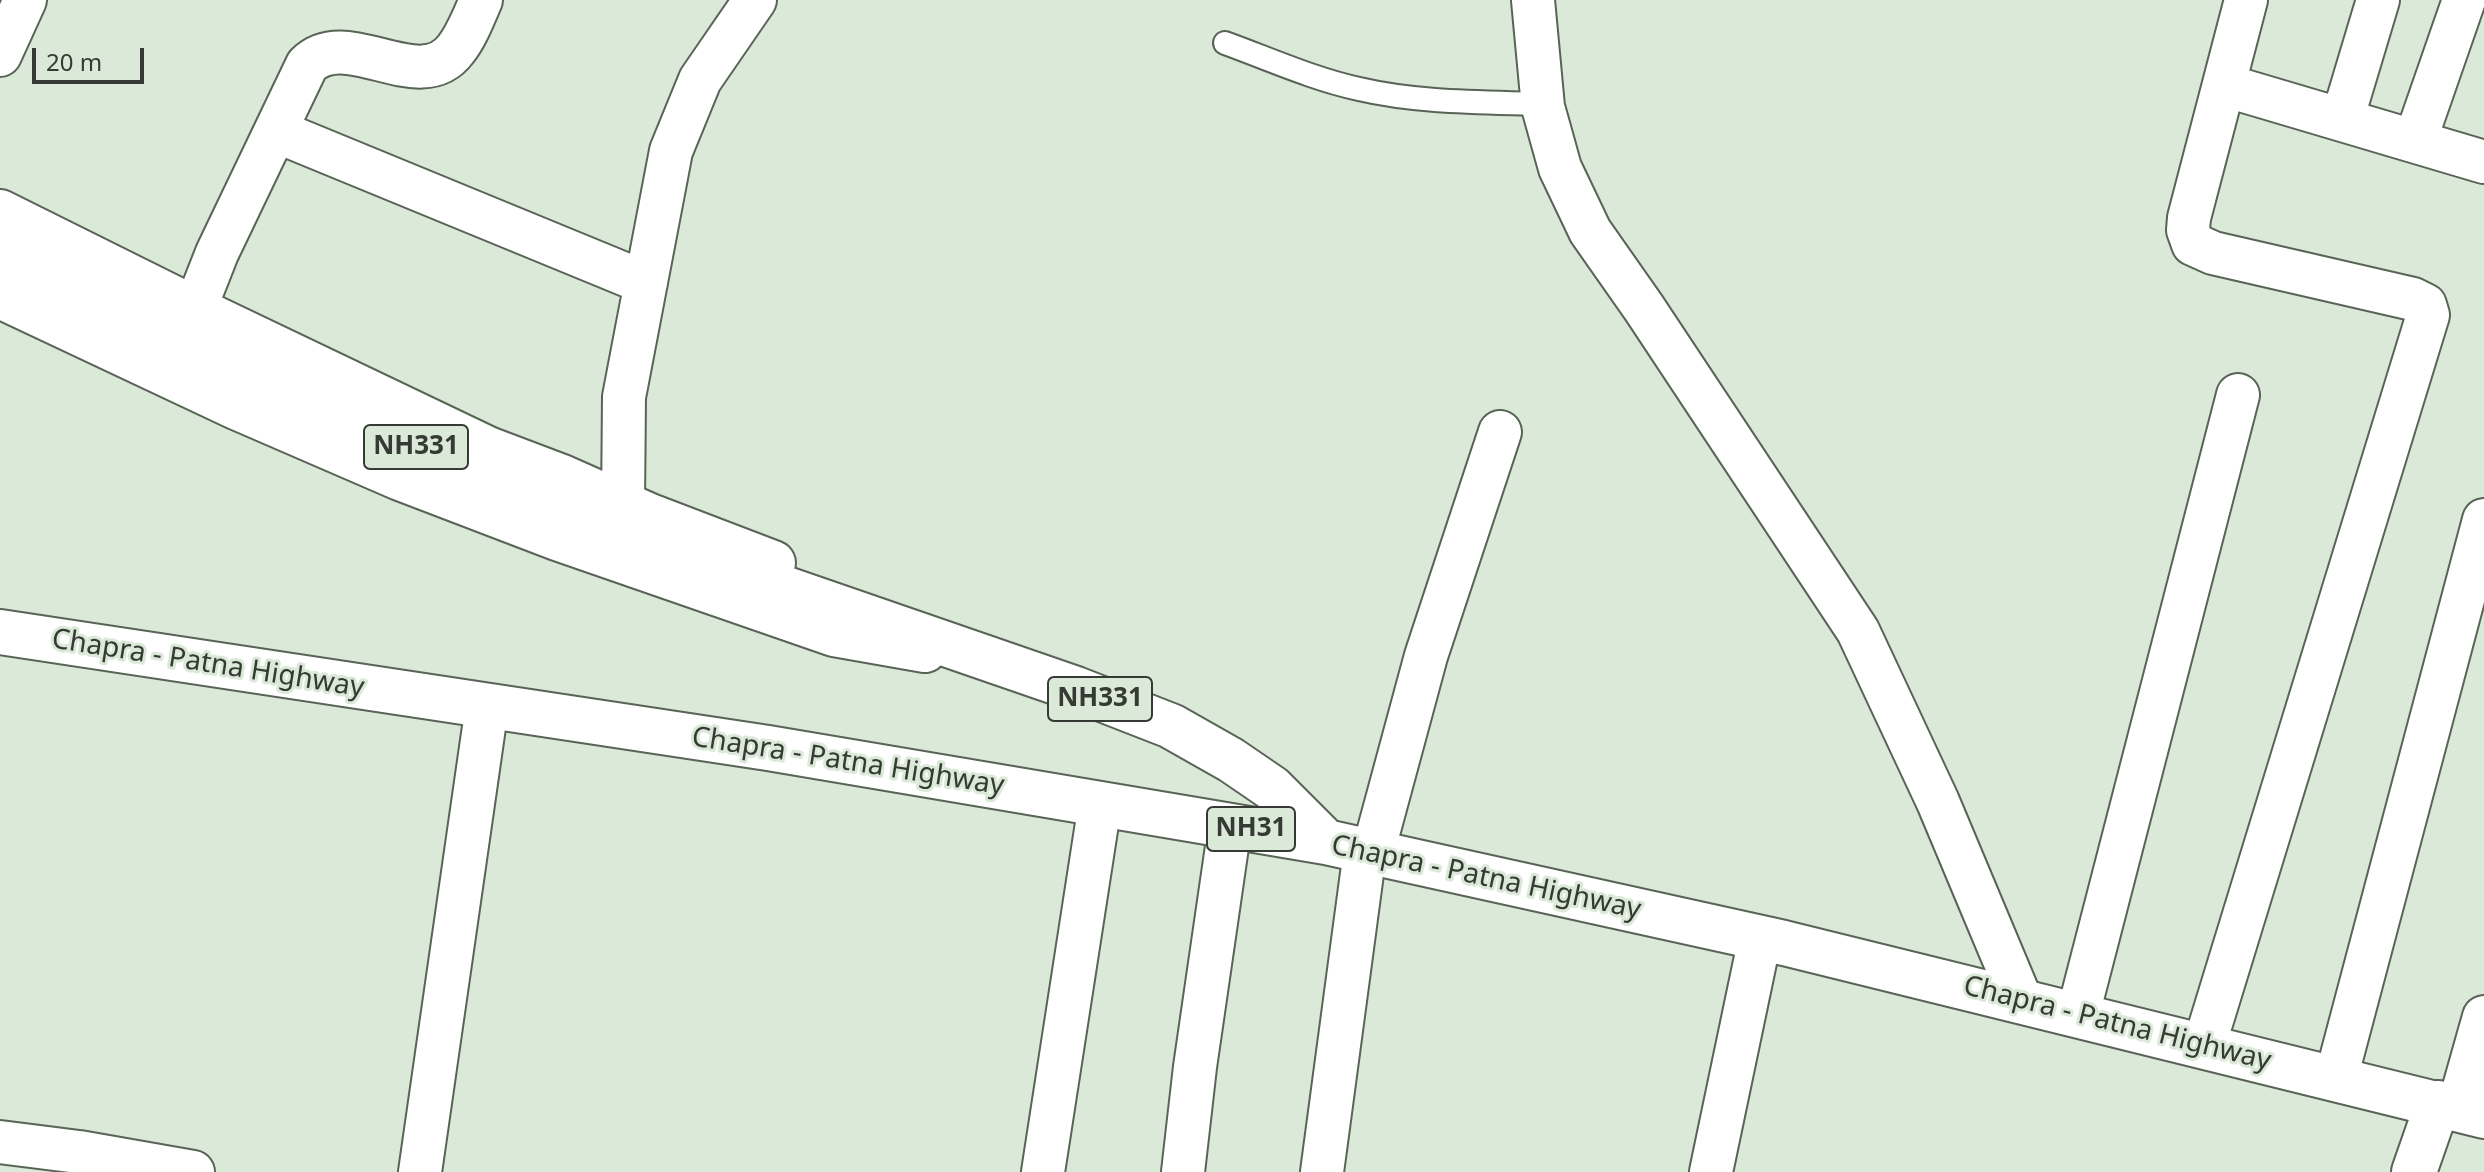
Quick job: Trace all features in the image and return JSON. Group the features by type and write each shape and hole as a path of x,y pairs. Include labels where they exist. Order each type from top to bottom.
{"main road":[{"path":"0,212 488,449 562,477 623,505 846,590 999,662"},
{"name":"NH331","path":"0,254 202,355 627,534 1076,689 1171,726 1231,760 1355,848"},
{"path":"0,296 359,460 557,538 834,634 999,662"},
{"name":"Chapra - Patna Highway","path":"0,632 783,751 1355,848 1760,938 2460,1110"},
{"path":"2414,1172 2460,1110"}],"street":[{"path":"0,55 25,0"},
{"path":"195,309 217,253 307,65 318,54 344,51 406,67 442,62 455,51 481,0"},
{"path":"623,505 624,397 671,151 700,80 755,0"},
{"path":"1533,0 1543,104 1560,168 1590,231 1858,631 1938,802 2021,1000"},
{"path":"2204,1046 2428,315 2425,305 2413,299 2213,253 2193,244 2188,230 2189,218 2246,0"},
{"path":"2342,120 2378,0"},
{"path":"2415,141 2464,0"},
{"path":"2224,85 2484,162"},
{"path":"276,131 646,283"},
{"path":"2078,1014 2238,395"},
{"path":"1322,1172 1355,848 1426,656 1500,432"},
{"path":"2336,1078 2484,520"},
{"path":"420,1172 487,706"},
{"path":"1043,1172 1100,804"},
{"path":"1183,1172 1230,826"},
{"path":"1711,1172 1760,938"},
{"path":"2460,1110 2484,1017"},
{"path":"0,1142 193,1172"}],"lane":[{"path":"1225,43 1315,77 1358,89 1401,97 1543,104"}]}
